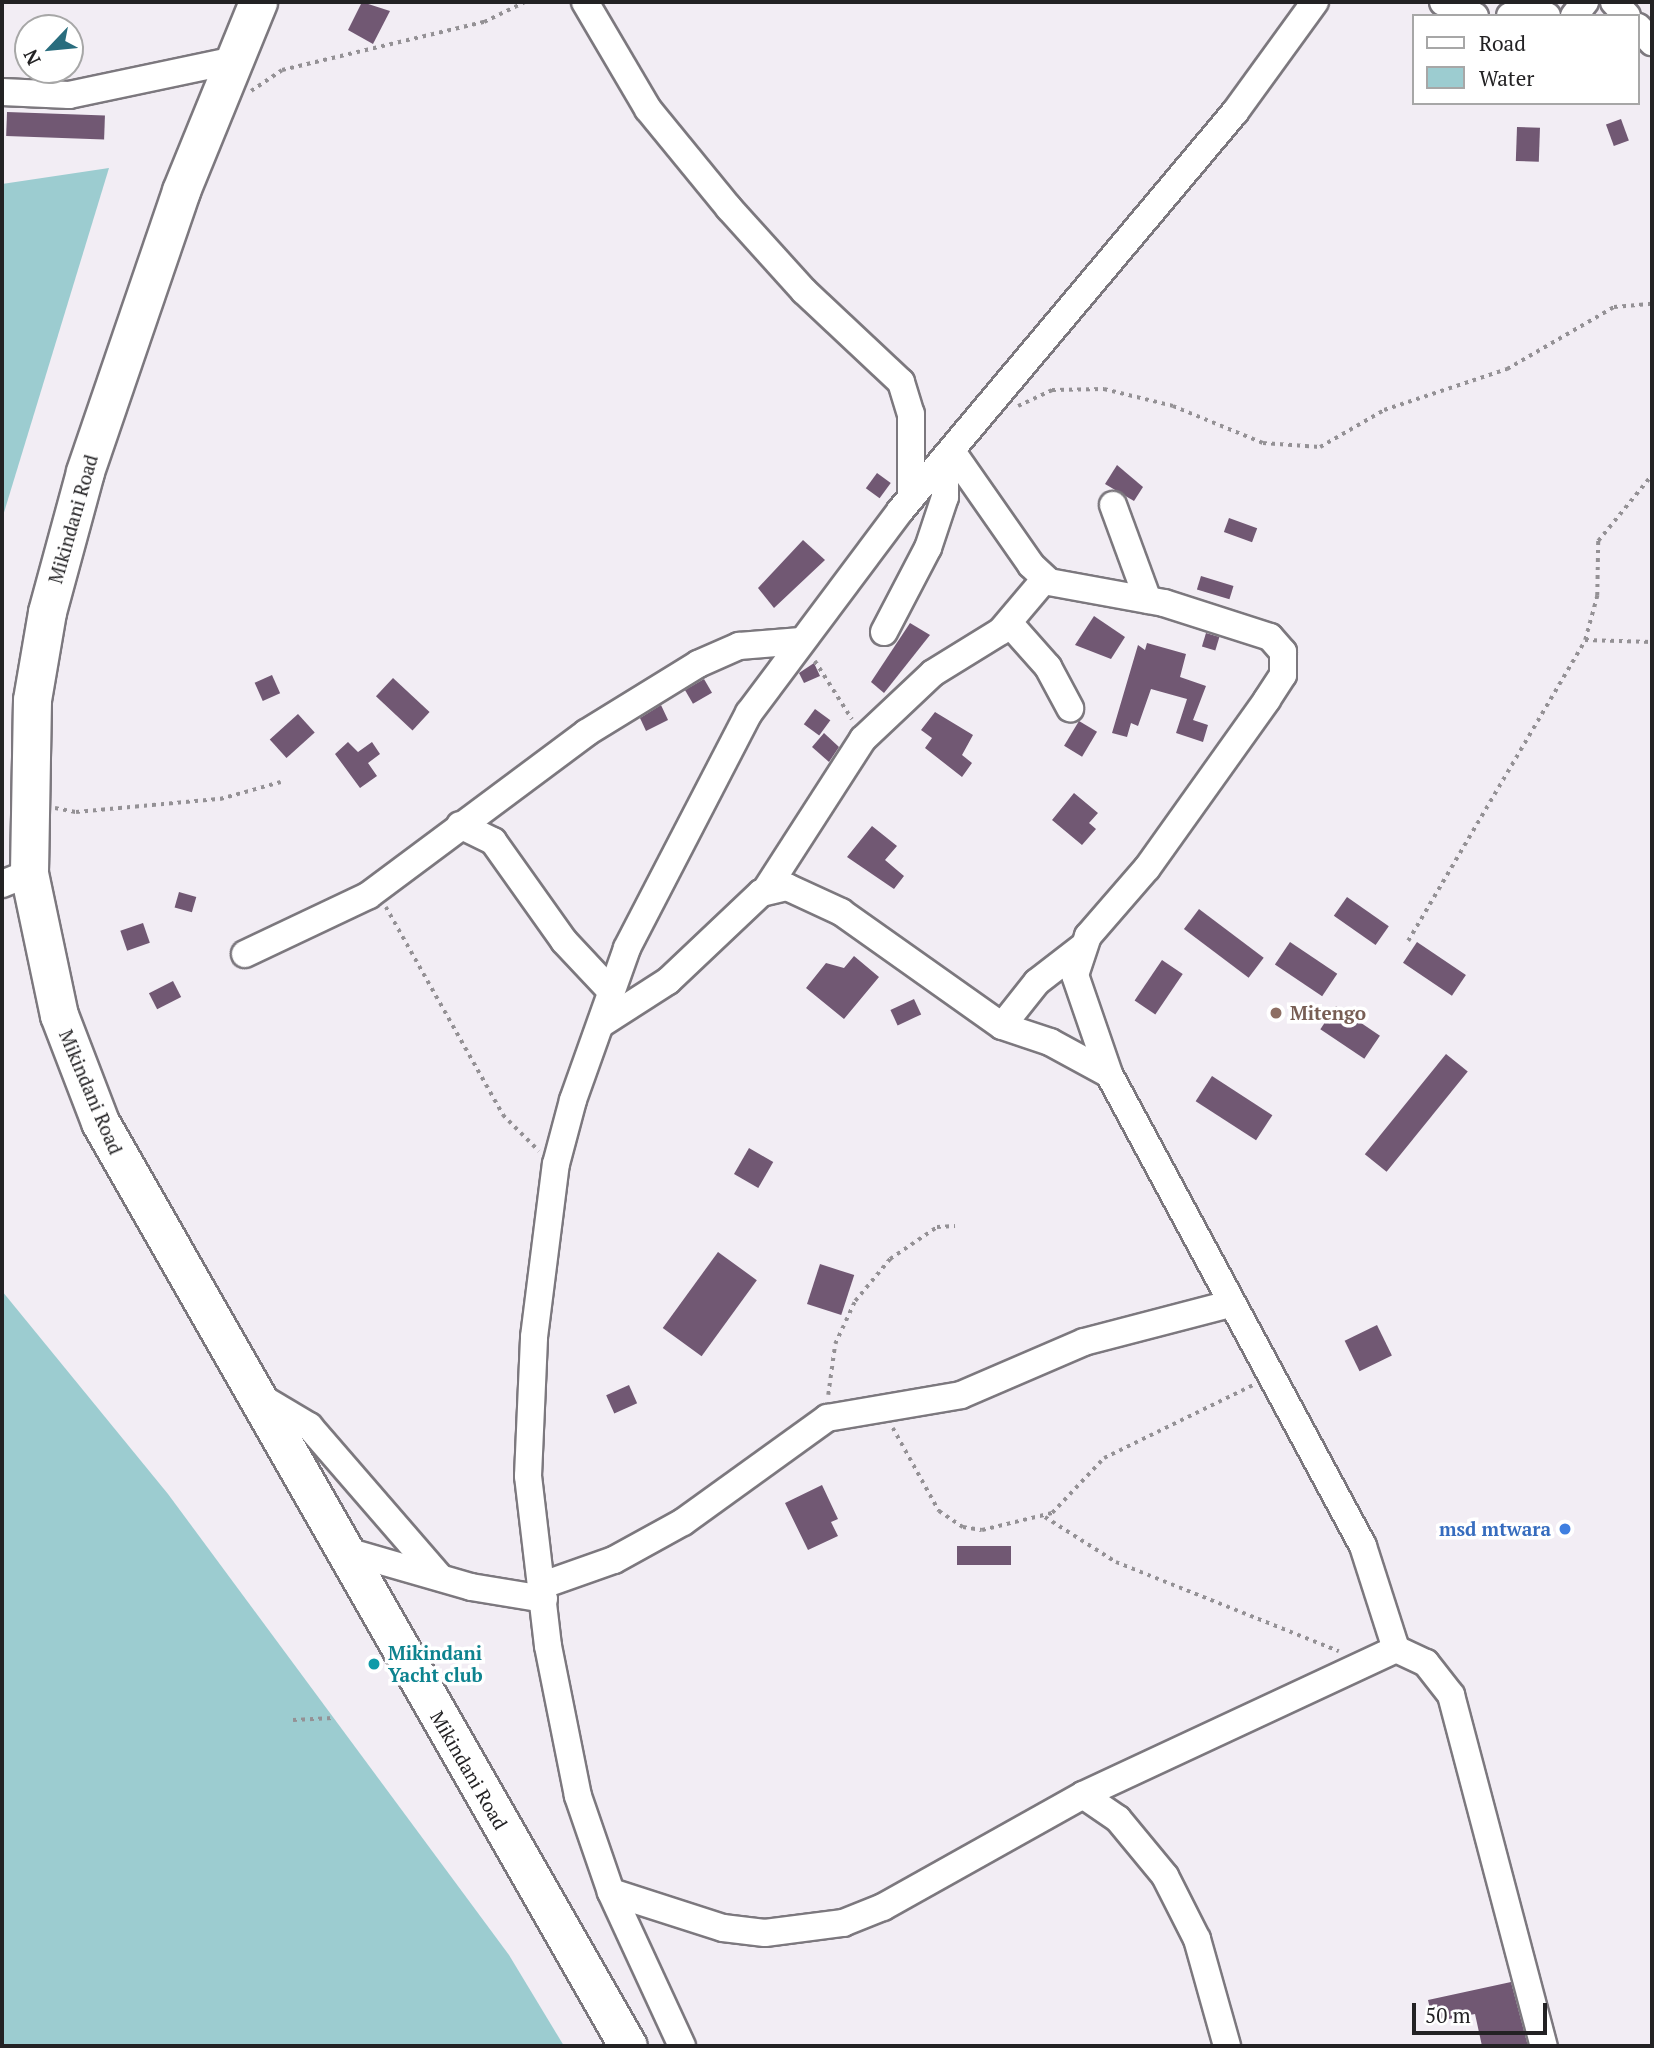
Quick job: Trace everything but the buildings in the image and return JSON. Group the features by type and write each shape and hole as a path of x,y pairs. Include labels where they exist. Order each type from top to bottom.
{"highway":[{"name":"Mikindani Road","path":"258,2 231,61 85,472 47,612 15,878 58,1015 84,1084 251,1392 628,2046"}],"street":[{"path":"585,2 648,108 729,208 804,291 901,382 911,414 911,498"},
{"path":"682,2046 611,1892 572,1772 544,1592 527,1446 556,1164 610,990 701,815 720,762 801,641 911,498 949,457 1235,112 1315,2"},
{"path":"1443,2 1470,14"},
{"path":"1640,29 1652,43"},
{"path":"2,92 69,95 231,61"},
{"path":"949,457 1045,579 1148,600 1270,637 1285,666 1147,869 1081,948 1037,982 1002,1026"},
{"path":"884,632 928,548 945,497 949,457"},
{"path":"1112,505 1148,600"},
{"path":"601,1024 668,981 765,891 863,739 933,673 1009,623 1045,579"},
{"path":"1009,623 1048,667 1070,708"},
{"path":"246,954 376,890 586,733 698,664 739,646 801,641"},
{"path":"460,825 493,841 564,940 610,990"},
{"path":"765,891 787,887 812,895 1002,1026 1050,1042 1109,1073"},
{"path":"1081,948 1079,998 1109,1073 1230,1304 1363,1546 1396,1649"},
{"path":"343,1549 438,1575 471,1587 544,1592 614,1560 683,1522 827,1418 961,1395 1084,1342 1230,1304"},
{"path":"251,1392 317,1434 438,1575"},
{"path":"611,1892 691,1923 765,1933 805,1931 883,1907 1083,1795 1358,1664 1396,1649 1426,1663 1451,1695 1544,2046"},
{"path":"1083,1795 1118,1819 1165,1876 1197,1939 1227,2046"}],"path":[{"path":"243,97 282,70 484,22 525,2"},
{"path":"1007,412 1044,392 1104,389 1173,406 1263,443 1321,447 1384,410 1507,369 1614,307 1652,304"},
{"path":"1408,941 1586,640 1597,596 1598,541 1652,475"},
{"path":"1586,640 1652,642"},
{"path":"801,641 837,689 863,739"},
{"path":"25,793 75,812 220,799 281,782"},
{"path":"376,890 503,1115 556,1164"},
{"path":"827,1418 835,1344 855,1301 890,1259 937,1227 955,1226"},
{"path":"864,1410 898,1434 922,1487 950,1520 982,1530 1044,1517 1104,1458 1271,1377"},
{"path":"1044,1517 1116,1562 1328,1644 1358,1664"},
{"path":"293,1720 334,1718"}],"water":[{"path":"109,168 2,519 2,184"},
{"path":"2,1291 168,1494 509,1955 564,2046 2,2046"}],"place":[{"name":"Mitengo","path":"1276,1013"},
{"name":"msd mtwara","path":"1565,1529"},
{"name":"Mikindani Yacht club","path":"374,1664"}]}
